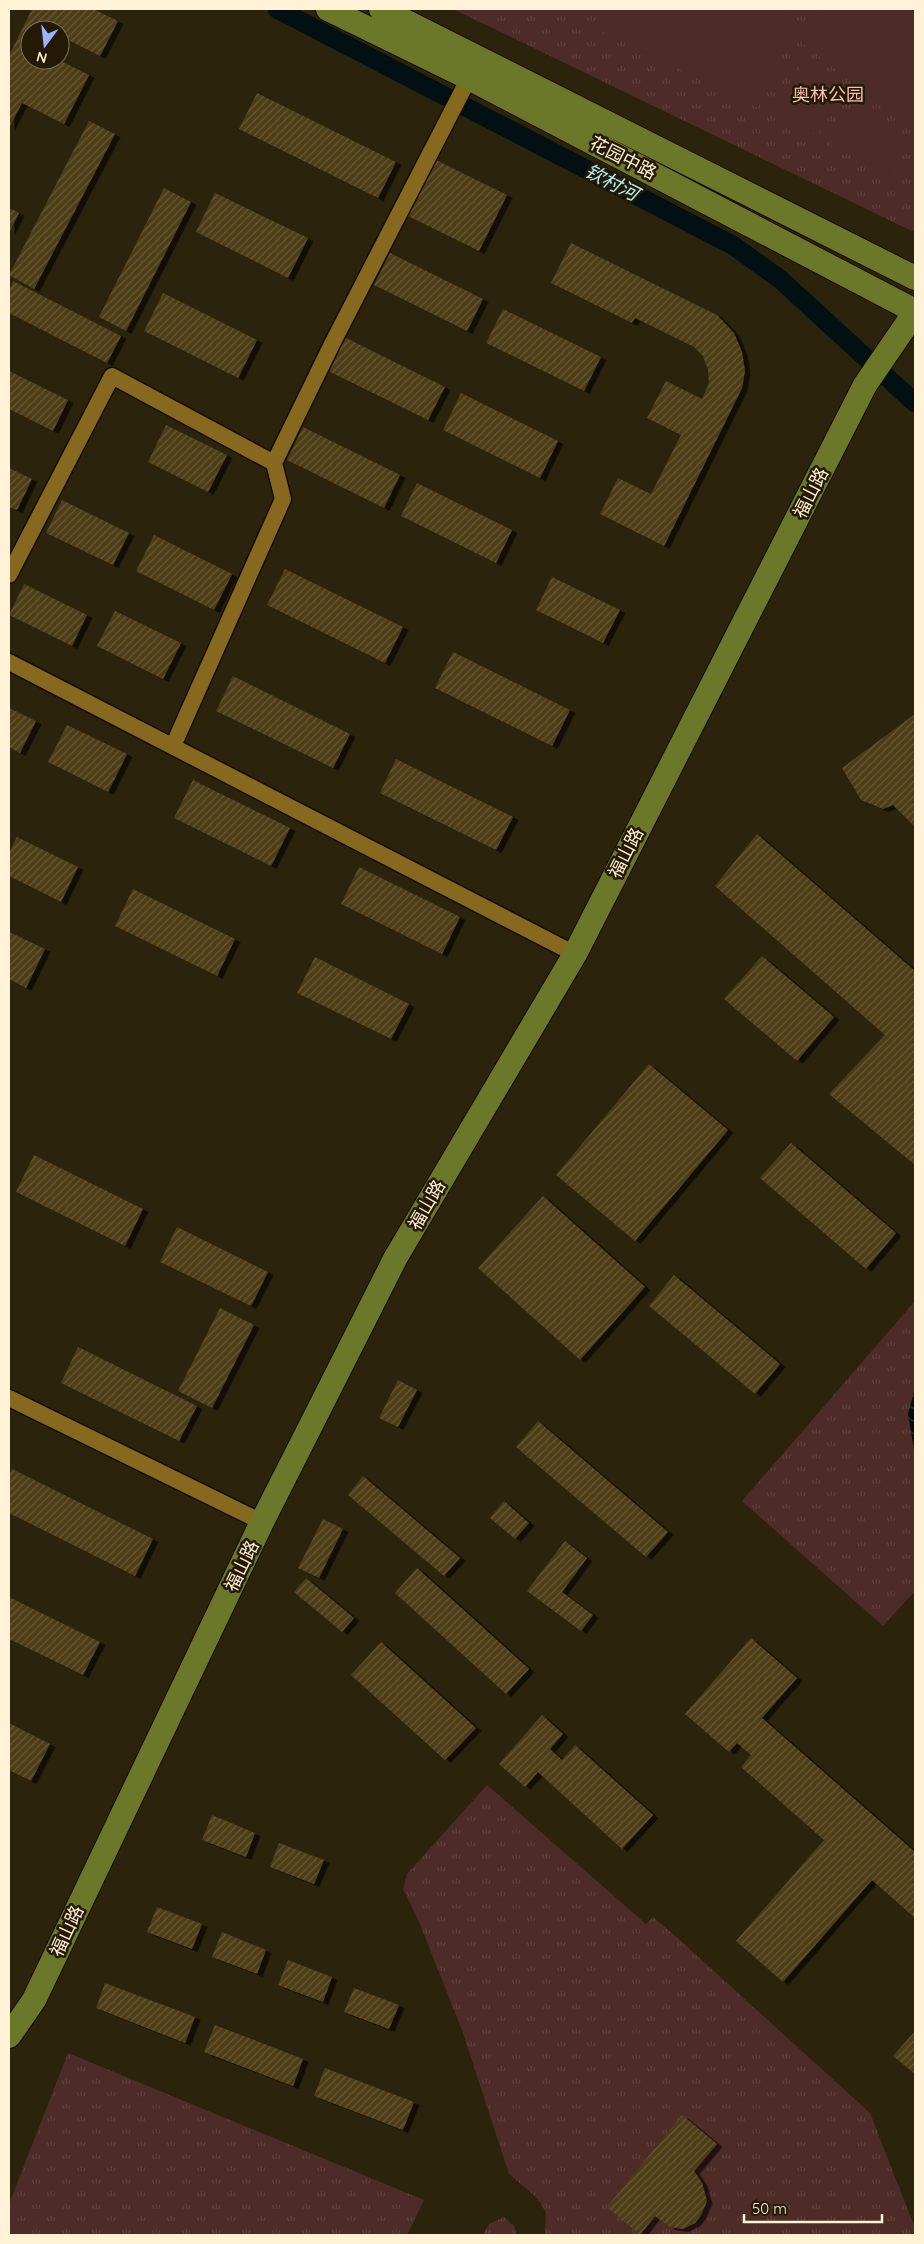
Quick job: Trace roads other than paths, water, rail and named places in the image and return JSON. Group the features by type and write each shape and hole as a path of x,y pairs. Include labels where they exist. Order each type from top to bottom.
{"main road":[{"name":"花园中路","path":"328,9 466,85 915,312"},
{"path":"381,9 915,278"},
{"name":"福山路","path":"9,2036 34,2000 262,1522 396,1258 575,954 865,385 915,312"}],"street":[{"path":"173,746 283,498 274,463 336,335 447,118 466,85"},
{"path":"9,575 112,376 274,463"},
{"path":"9,662 575,954"},
{"path":"9,1398 262,1522"}],"water":[{"path":"915,1388 915,1456 908,1414"}],"waterway":[{"name":"钦村河","path":"277,9 734,246 781,280 915,403"}],"park label":[{"name":"奥林公园","path":"828,95"}]}
